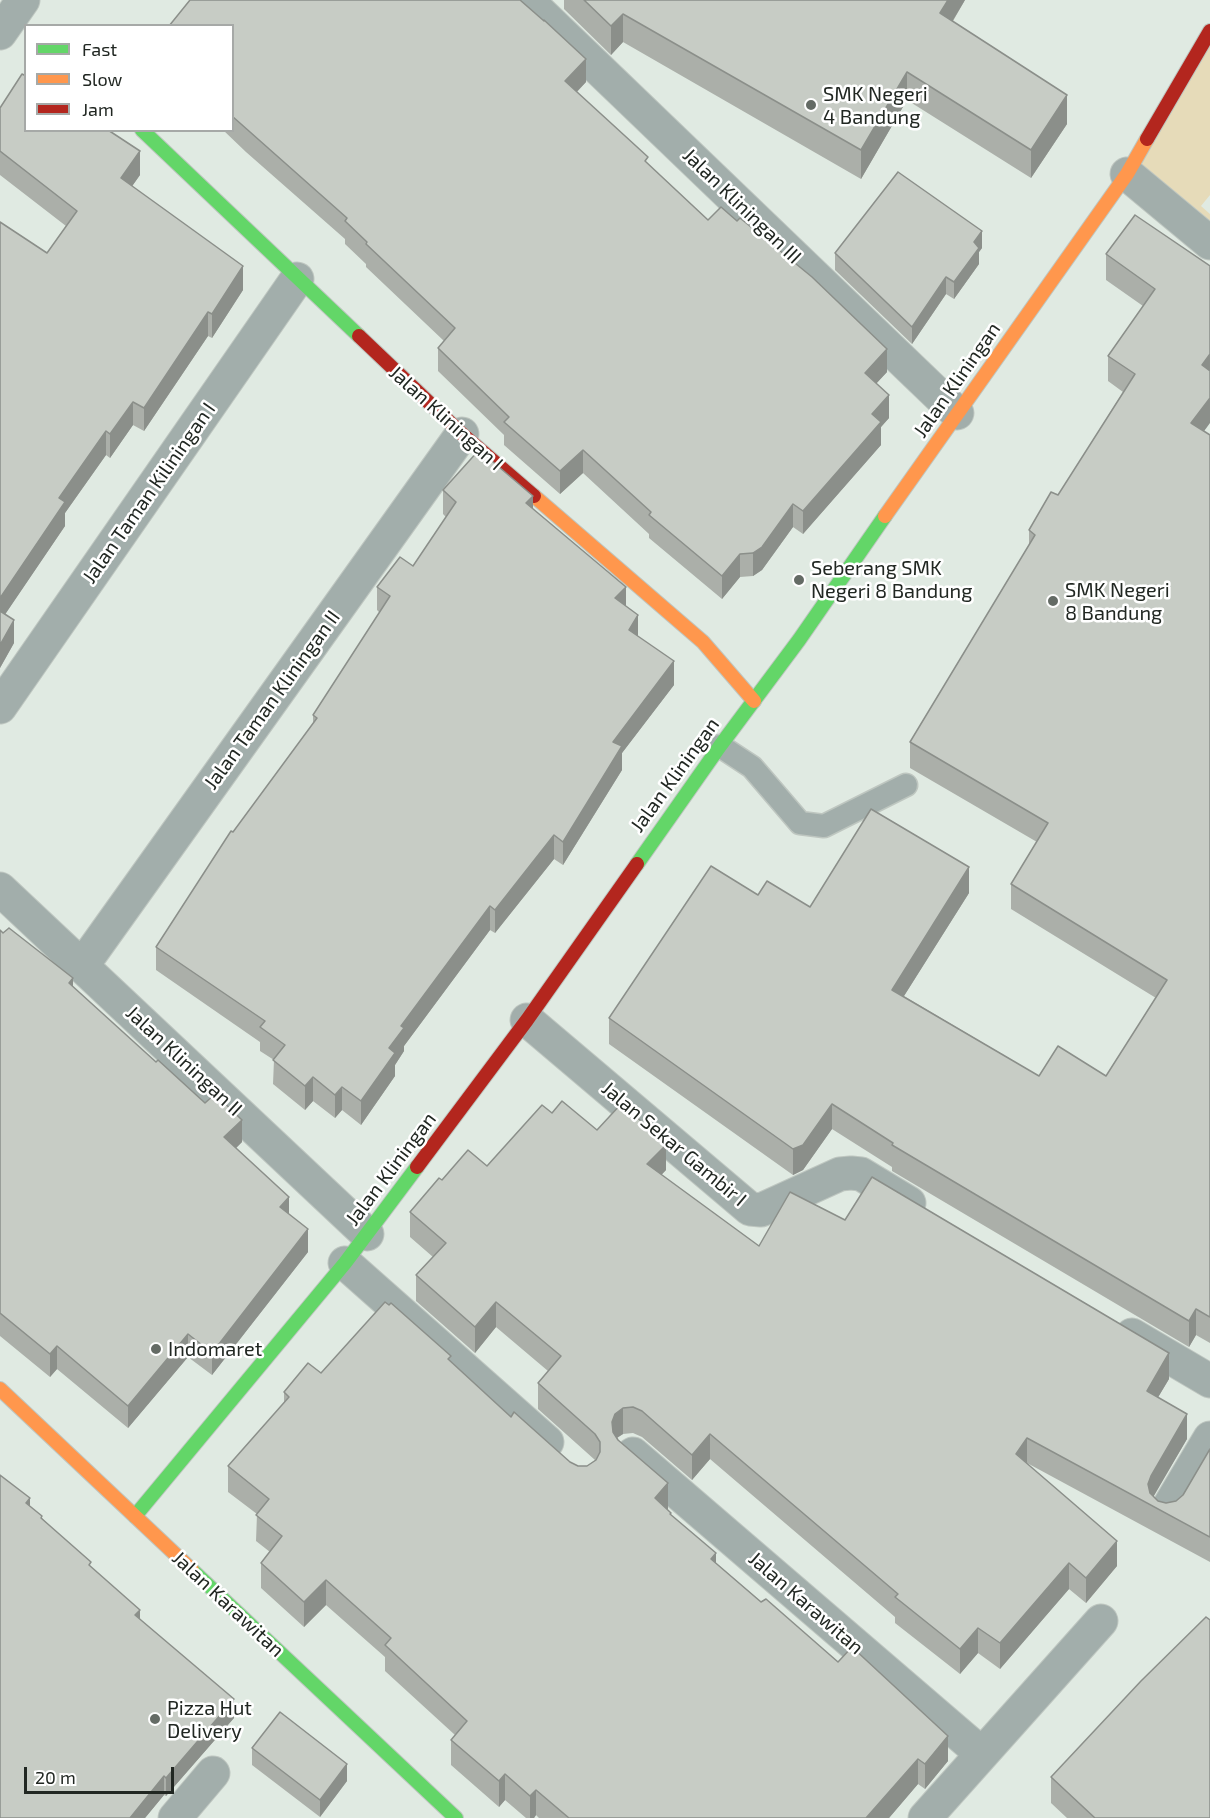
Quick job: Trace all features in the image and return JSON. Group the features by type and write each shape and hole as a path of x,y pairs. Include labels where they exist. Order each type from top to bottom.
{"street":[{"name":"Jalan Kliningan III","path":"527,0 957,413"},
{"name":"Jalan Kliningan","path":"135,1516 368,1234 527,1020 720,746 799,640 1127,174 1210,31"},
{"name":"Jalan Kliningan I","path":"144,132 462,434 703,642 754,701"},
{"path":"1127,174 1210,243"},
{"name":"Jalan Taman Kiliningan I","path":"0,707 297,279"},
{"name":"Jalan Taman Kliningan II","path":"82,966 462,434"},
{"name":"Jalan Kliningan II","path":"0,889 368,1234"},
{"name":"Jalan Sekar Gambir I","path":"527,1020 750,1209 761,1210 840,1174 851,1173 861,1174 933,1217"},
{"path":"345,1263 573,1465"},
{"path":"1107,1320 1210,1382"},
{"name":"Jalan Karawitan","path":"0,1389 456,1818"},
{"path":"1167,1510 1210,1438"},
{"name":"Jalan Karawitan","path":"630,1451 982,1754"},
{"path":"925,1818 1101,1621"},
{"path":"175,1818 213,1773"}],"lane":[{"path":"720,746 752,767 800,823 824,826 906,785"}],"shaded area":[{"path":"1210,45 1210,195 1201,206 1210,214 1210,235 1134,173"}],"building":[{"path":"190,0 520,0 586,59 565,81 648,157 645,161 708,220 721,207 737,221 740,218 812,277 887,349 865,373 889,395 872,414 881,422 803,511 793,504 762,547 753,553 740,554 722,576 649,515 651,512 583,450 560,471 504,422 509,417 438,348 455,328 366,244 367,242 345,221 347,218 234,118 234,24 171,24"},
{"name":"SMK Negeri 4 Bandung","path":"584,0 948,0 940,13 1067,95 1031,150 907,72 861,150 623,14 611,26"},
{"path":"22,74 24,75 24,132 111,132 140,151 121,178 243,266 212,314 208,312 144,408 133,402 110,434 106,431 59,498 65,502 0,598 0,222 47,253 77,211 0,151 0,108"},
{"path":"898,172 982,231 974,242 979,248 954,282 946,277 912,327 835,253"},
{"name":"SMK Negeri 8 Bandung","path":"1135,215 1210,266 1210,354 1202,365 1210,371 1210,398 1191,423 1210,435 1210,1317 1196,1309 1189,1321 892,1145 893,1143 832,1104 803,1145 793,1149 609,1018 711,866 758,895 767,881 810,907 871,809 969,867 892,990 1039,1076 1058,1046 1106,1076 1167,980 1011,884 1048,823 910,742 1035,535 1029,530 1051,492 1058,495 1135,374 1108,356 1155,289 1106,254"},
{"path":"479,450 533,496 526,503 626,587 615,598 638,615 629,630 674,661 613,742 622,746 563,842 554,835 495,910 490,906 401,1026 404,1028 389,1048 395,1053 361,1101 342,1087 335,1095 313,1077 305,1086 273,1060 285,1045 260,1027 265,1021 156,947 231,831 233,832 317,718 313,715 390,596 377,587 400,557 413,566 456,502 443,490"},
{"path":"0,611 14,620 0,645"},
{"path":"9,928 73,978 69,983 205,1103 215,1094 242,1120 224,1137 289,1197 280,1207 308,1229 212,1353 188,1334 128,1406 57,1346 50,1354 0,1313 0,930 3,933"},
{"path":"562,1101 597,1130 622,1103 666,1145 647,1164 759,1246 790,1192 845,1220 872,1177 1169,1353 1147,1391 1187,1414 1151,1476 1148,1484 1150,1493 1158,1501 1166,1503 1176,1501 1183,1495 1210,1449 1210,1537 1027,1438 1016,1454 1117,1541 1086,1578 1069,1563 1000,1643 978,1628 960,1649 895,1597 898,1594 710,1434 692,1455 642,1411 633,1407 623,1408 615,1414 612,1422 613,1432 618,1440 668,1483 655,1498 670,1514 716,1553 711,1559 761,1602 766,1599 838,1662 852,1647 948,1736 925,1764 918,1759 866,1818 569,1818 536,1790 530,1796 505,1774 499,1781 451,1740 467,1721 385,1645 391,1638 326,1580 304,1602 261,1563 282,1536 256,1515 269,1499 228,1466 289,1397 284,1392 308,1363 321,1373 385,1302 389,1305 391,1303 451,1356 448,1359 511,1417 514,1412 570,1462 578,1466 587,1466 596,1460 600,1452 600,1442 595,1434 538,1383 561,1356 496,1302 475,1327 416,1275 446,1243 410,1212 439,1178 442,1180 468,1150 487,1166 542,1105 552,1113"},
{"path":"0,1475 30,1498 26,1503 91,1562 89,1565 140,1610 135,1615 234,1699 166,1778 164,1776 130,1818 0,1818"},
{"path":"1206,1617 1210,1620 1210,1818 1095,1818 1051,1777 1141,1681"},
{"path":"280,1712 347,1764 320,1800 252,1748"}],"traffic: fast":[{"path":"144,132 359,336"},
{"path":"637,864 720,746 799,640 885,516"},
{"path":"135,1516 345,1263 417,1167"},
{"path":"192,1570 456,1818"}],"traffic: slow":[{"path":"885,516 1127,174 1147,139"},
{"path":"534,496 703,642 754,701"},
{"path":"0,1389 192,1570"}],"traffic: jam":[{"path":"1147,139 1210,31"},
{"path":"359,336 462,434 534,496"},
{"path":"417,1167 527,1020 637,864"}],"place":[{"name":"SMK Negeri 4 Bandung","path":"811,105"},
{"name":"Seberang SMK Negeri 8 Bandung","path":"799,580"},
{"name":"SMK Negeri 8 Bandung","path":"1053,601"},
{"name":"Indomaret","path":"156,1349"},
{"name":"Pizza Hut Delivery","path":"155,1719"}]}
